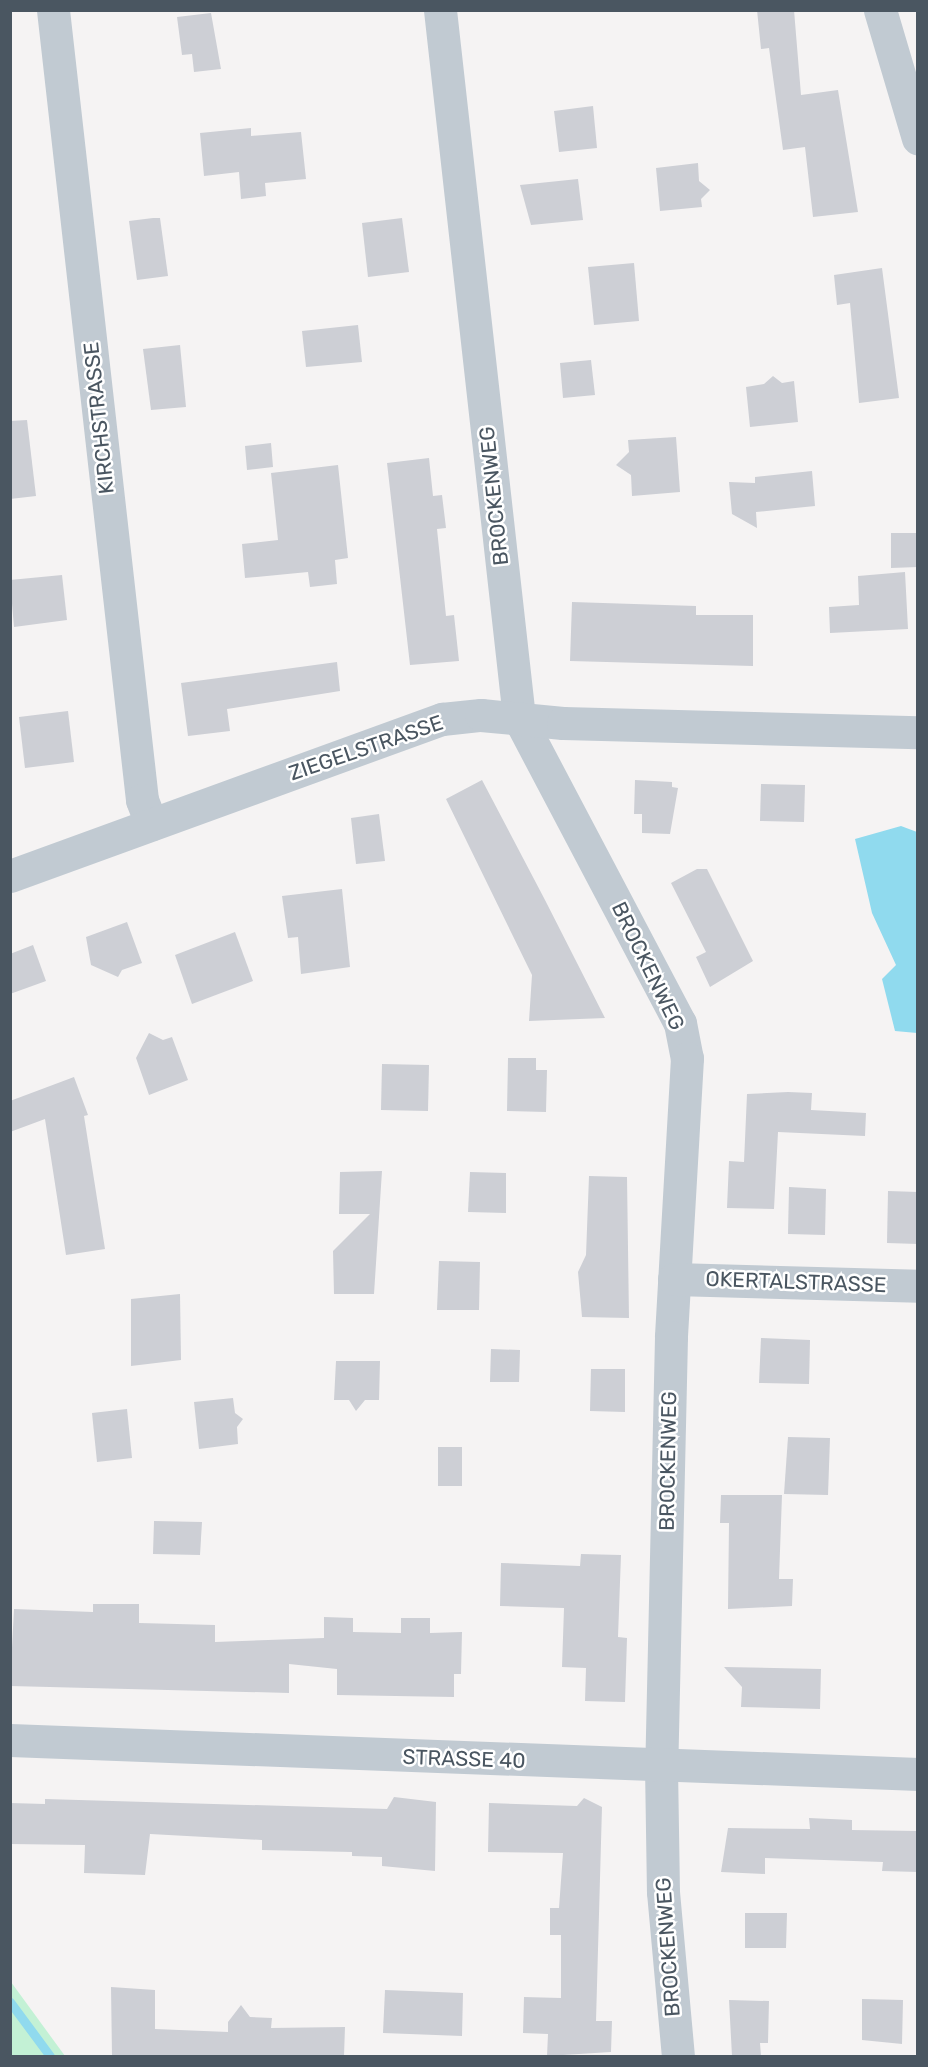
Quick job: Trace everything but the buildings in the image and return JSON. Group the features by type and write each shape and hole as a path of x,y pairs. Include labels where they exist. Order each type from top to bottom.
{"street":[{"name":"KIRCHSTRASSE","path":"53,10 142,800 151,824"},
{"name":"BROCKENWEG","path":"440,10 519,718 680,1023 687,1058 674,1279 661,1766 663,1892 678,2056"},
{"path":"880,10 918,138"},
{"name":"ZIEGELSTRASSE","path":"10,876 442,719 519,718 918,732"},
{"name":"OKERTALSTRASSE","path":"674,1279 918,1286"},
{"name":"STRASSE 40","path":"10,1740 918,1774"}],"green space":[{"path":"11,1982 65,2056 11,2056"}],"water":[{"path":"901,826 917,832 917,1033 895,1031 882,979 896,965 872,913 855,839"}],"waterway":[{"path":"10,2002 50,2056"}]}
